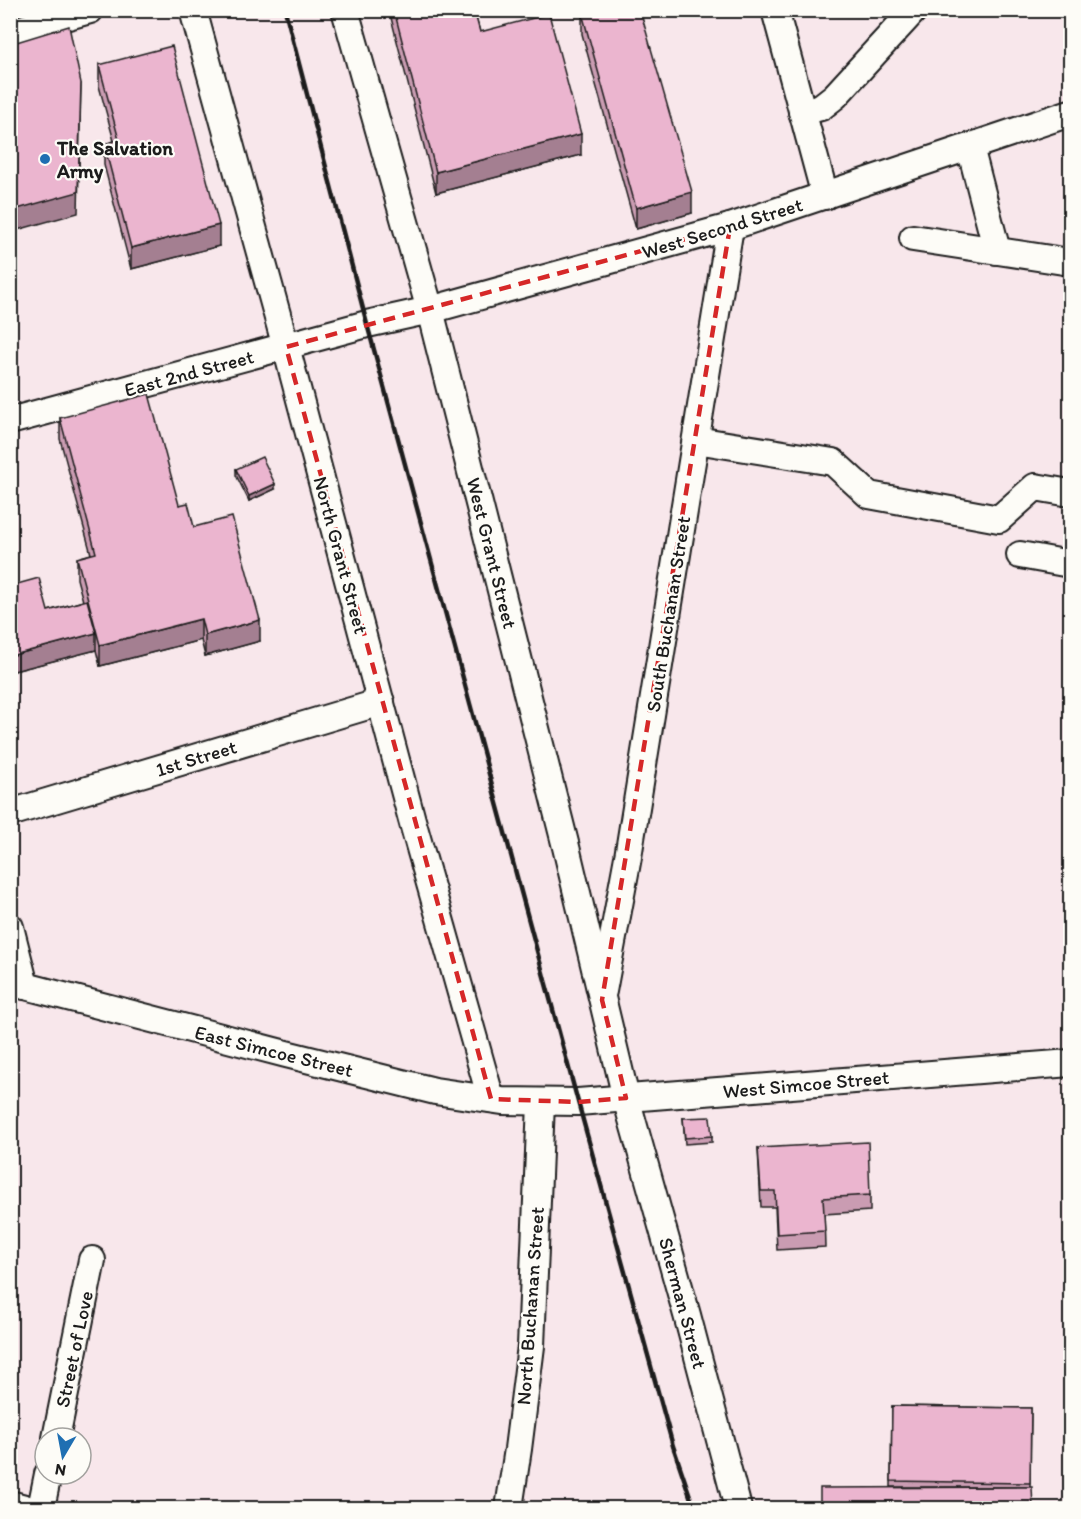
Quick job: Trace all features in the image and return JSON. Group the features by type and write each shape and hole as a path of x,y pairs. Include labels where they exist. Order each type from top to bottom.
{"street":[{"path":"10,32 90,10"},
{"name":"North Grant Street","path":"193,10 286,347 412,820 491,1099"},
{"name":"West Grant Street","path":"345,10 430,310 566,847 626,1098"},
{"path":"775,10 825,196"},
{"path":"802,112 820,106 835,96 914,10"},
{"name":"West Second Street","path":"367,324 430,310 730,227 1071,113"},
{"path":"970,147 997,251"},
{"name":"South Buchanan Street","path":"602,1000 628,857 730,227"},
{"path":"913,238 1071,262"},
{"name":"East 2nd Street","path":"10,421 367,324"},
{"path":"696,440 833,462 869,495 999,519 1035,488 1071,493"},
{"path":"1020,555 1071,564"},
{"name":"1st Street","path":"10,813 381,702"},
{"path":"10,927 18,984"},
{"name":"East Simcoe Street","path":"18,984 423,1088 491,1099 541,1103"},
{"name":"West Simcoe Street","path":"541,1103 1071,1063"},
{"name":"Sherman Street","path":"626,1098 687,1315 738,1509"},
{"name":"North Buchanan Street","path":"509,1509 531,1346 541,1103"},
{"name":"Street of Love","path":"58,1426 92,1260"},
{"path":"41,1509 46,1486"},
{"path":"10,1504 25,1509"}],"highlighted area":[{"path":"730,227 602,1000 626,1098 578,1102 491,1099 286,347"}],"building":[{"path":"394,10 474,10 480,32 549,14 581,134 436,172"},
{"path":"594,10 640,10 692,192 636,208 582,13"},
{"name":"The Salvation Army","path":"69,26 81,83 78,192 10,211 10,44"},
{"path":"172,46 219,225 131,248 104,144 119,140 99,65"},
{"path":"149,394 179,505 188,503 194,527 232,517 260,620 205,635 201,619 100,645 77,558 96,553 60,418"},
{"path":"262,457 275,484 249,496 236,469"},
{"path":"39,578 48,611 87,600 96,633 10,656 10,586"},
{"path":"710,1117 712,1136 685,1138 683,1118"},
{"path":"868,1142 870,1195 823,1198 825,1231 777,1234 775,1191 761,1191 758,1148"},
{"path":"892,1406 1031,1408 1030,1483 891,1481"},
{"path":"1032,1487 1033,1509 820,1509 820,1488"}],"railway":[{"path":"285,10 367,324 578,1102 673,1446 694,1508"}],"place":[{"name":"The Salvation Army","path":"45,159"}]}
